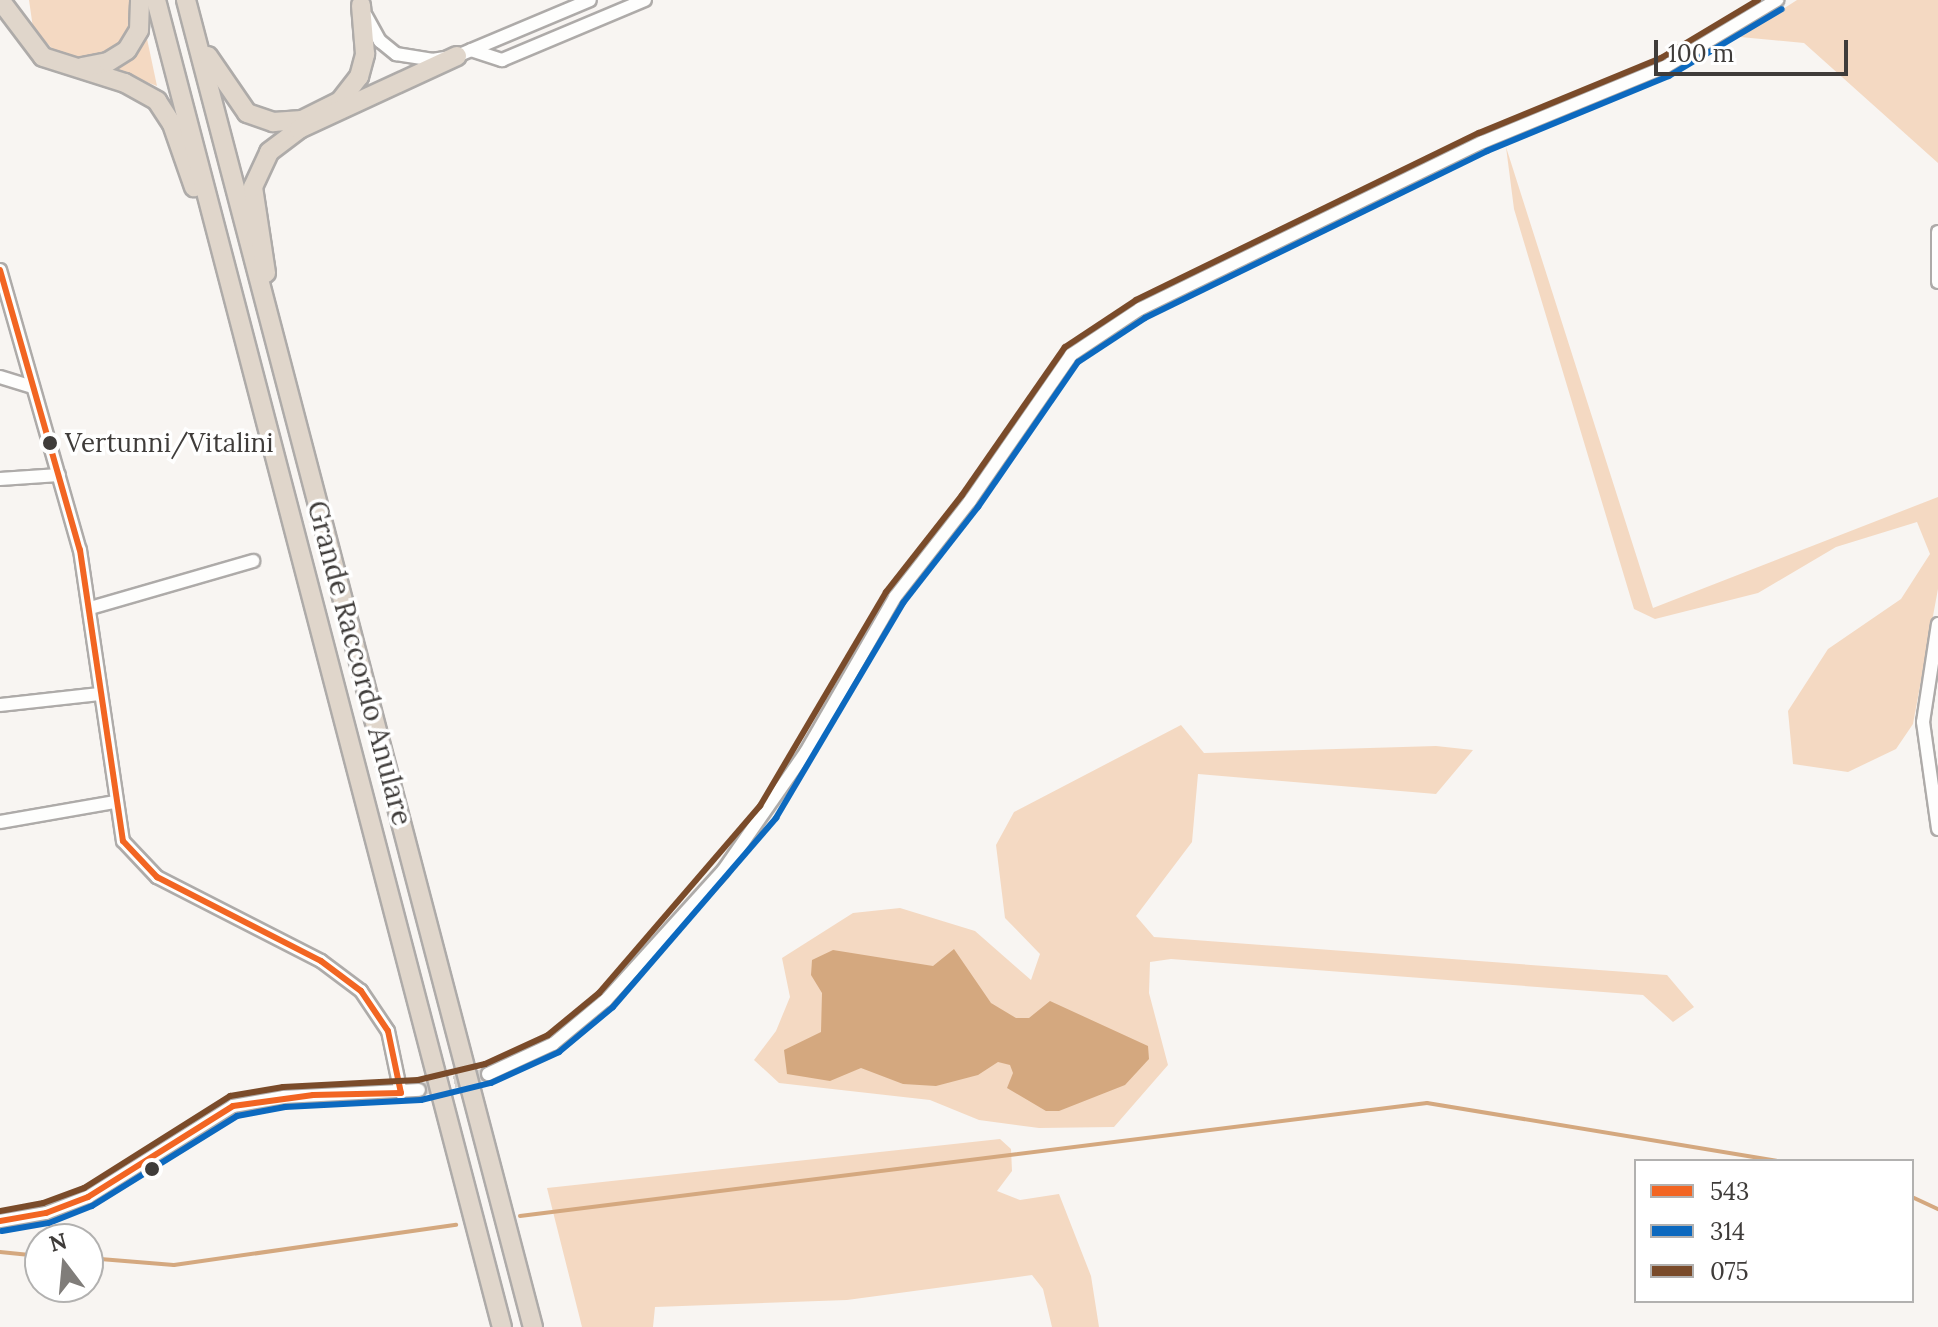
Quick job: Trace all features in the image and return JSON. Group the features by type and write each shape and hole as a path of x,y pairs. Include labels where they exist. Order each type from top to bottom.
{"highway":[{"path":"0,0 43,57 134,87 165,110 225,271"},
{"path":"18,0 31,45"},
{"path":"75,67 101,65 127,50 139,30 140,0"},
{"name":"Grande Raccordo Anulare","path":"156,0 502,1327"},
{"path":"186,0 206,53 236,104 252,116 283,122 329,109 355,85 365,54 360,3"},
{"name":"Grande Raccordo Anulare","path":"186,0 533,1327"},
{"path":"275,344 253,187 262,162 299,129 464,53"}],"street":[{"path":"464,53 502,60 645,0"},
{"path":"488,1074 553,1044 606,1000 723,871 799,764 895,597 970,501 1071,355 1140,309 1483,142 1665,67 1777,0"},
{"path":"360,3 380,41 396,54 418,61 464,53 585,1"},
{"path":"1938,232 1938,282"},
{"path":"0,270 59,475 90,608 115,802 123,841 157,877 333,968 361,991 388,1031 401,1093"},
{"path":"0,377 33,387"},
{"path":"0,479 59,475"},
{"path":"90,608 253,561"},
{"path":"1938,624 1923,722 1938,829"},
{"path":"0,705 100,694"},
{"path":"0,822 115,802"},
{"path":"0,1221 46,1213 88,1197 233,1106 313,1095 419,1090"}],"shaded area":[{"path":"29,0 133,0 132,28 113,50 88,61 58,55 33,28"},
{"path":"1797,0 1938,0 1938,163 1804,43 1740,37"},
{"path":"146,34 157,86 116,70"},
{"path":"1506,147 1653,608 1938,497 1938,589 1913,724 1896,749 1848,772 1793,764 1788,711 1828,649 1901,599 1930,554 1917,522 1836,547 1758,593 1655,619 1634,609 1514,209"},
{"path":"1181,725 1204,753 1436,746 1473,750 1436,794 1198,774 1192,842 1136,916 1154,937 1667,975 1694,1007 1673,1022 1643,995 1171,959 1150,962 1149,993 1168,1065 1114,1127 1039,1128 979,1120 930,1100 779,1083 754,1060 776,1031 790,997 782,958 853,913 900,908 975,931 1031,980 1040,954 1005,918 996,845 1014,812"},
{"path":"954,949 991,1003 1016,1018 1029,1018 1050,1001 1148,1046 1149,1059 1125,1085 1059,1111 1046,1111 1007,1088 1013,1073 1010,1065 998,1062 978,1075 936,1086 903,1084 861,1068 830,1081 787,1074 784,1050 821,1032 822,993 811,975 812,960 833,950 933,966"},
{"path":"1000,1139 1011,1149 1012,1171 997,1191 1020,1200 1059,1194 1091,1276 1099,1327 1052,1327 1043,1289 1032,1275 847,1300 655,1307 653,1327 582,1327 547,1188"}],"waterway":[{"path":"520,1216 1427,1103 1764,1159"},
{"path":"1914,1198 1938,1209"},
{"path":"104,1259 174,1265 456,1225"},
{"path":"0,1252 24,1254"}],"tunnel":[{"path":"419,1090 488,1074"}],"transit line":[{"name":"075","path":"0,1211 43,1203 84,1188 230,1096 283,1087 418,1080 485,1064 548,1035 599,993 760,806 886,592 962,495 1065,347 1136,300 1479,133 1661,58 1758,0"},
{"name":"314","path":"2,1231 49,1223 92,1206 237,1116 285,1107 421,1100 491,1083 559,1052 613,1007 776,818 903,603 978,507 1078,362 1145,318 1487,151 1669,76 1782,9"},
{"name":"543","path":"0,270 80,550 123,841 157,877 321,961 361,991 388,1031 401,1093"},
{"name":"543","path":"0,1221 46,1213 88,1197 233,1106 313,1095 401,1093"}],"place":[{"name":"Vertunni/Vitalini","path":"50,443"}]}
